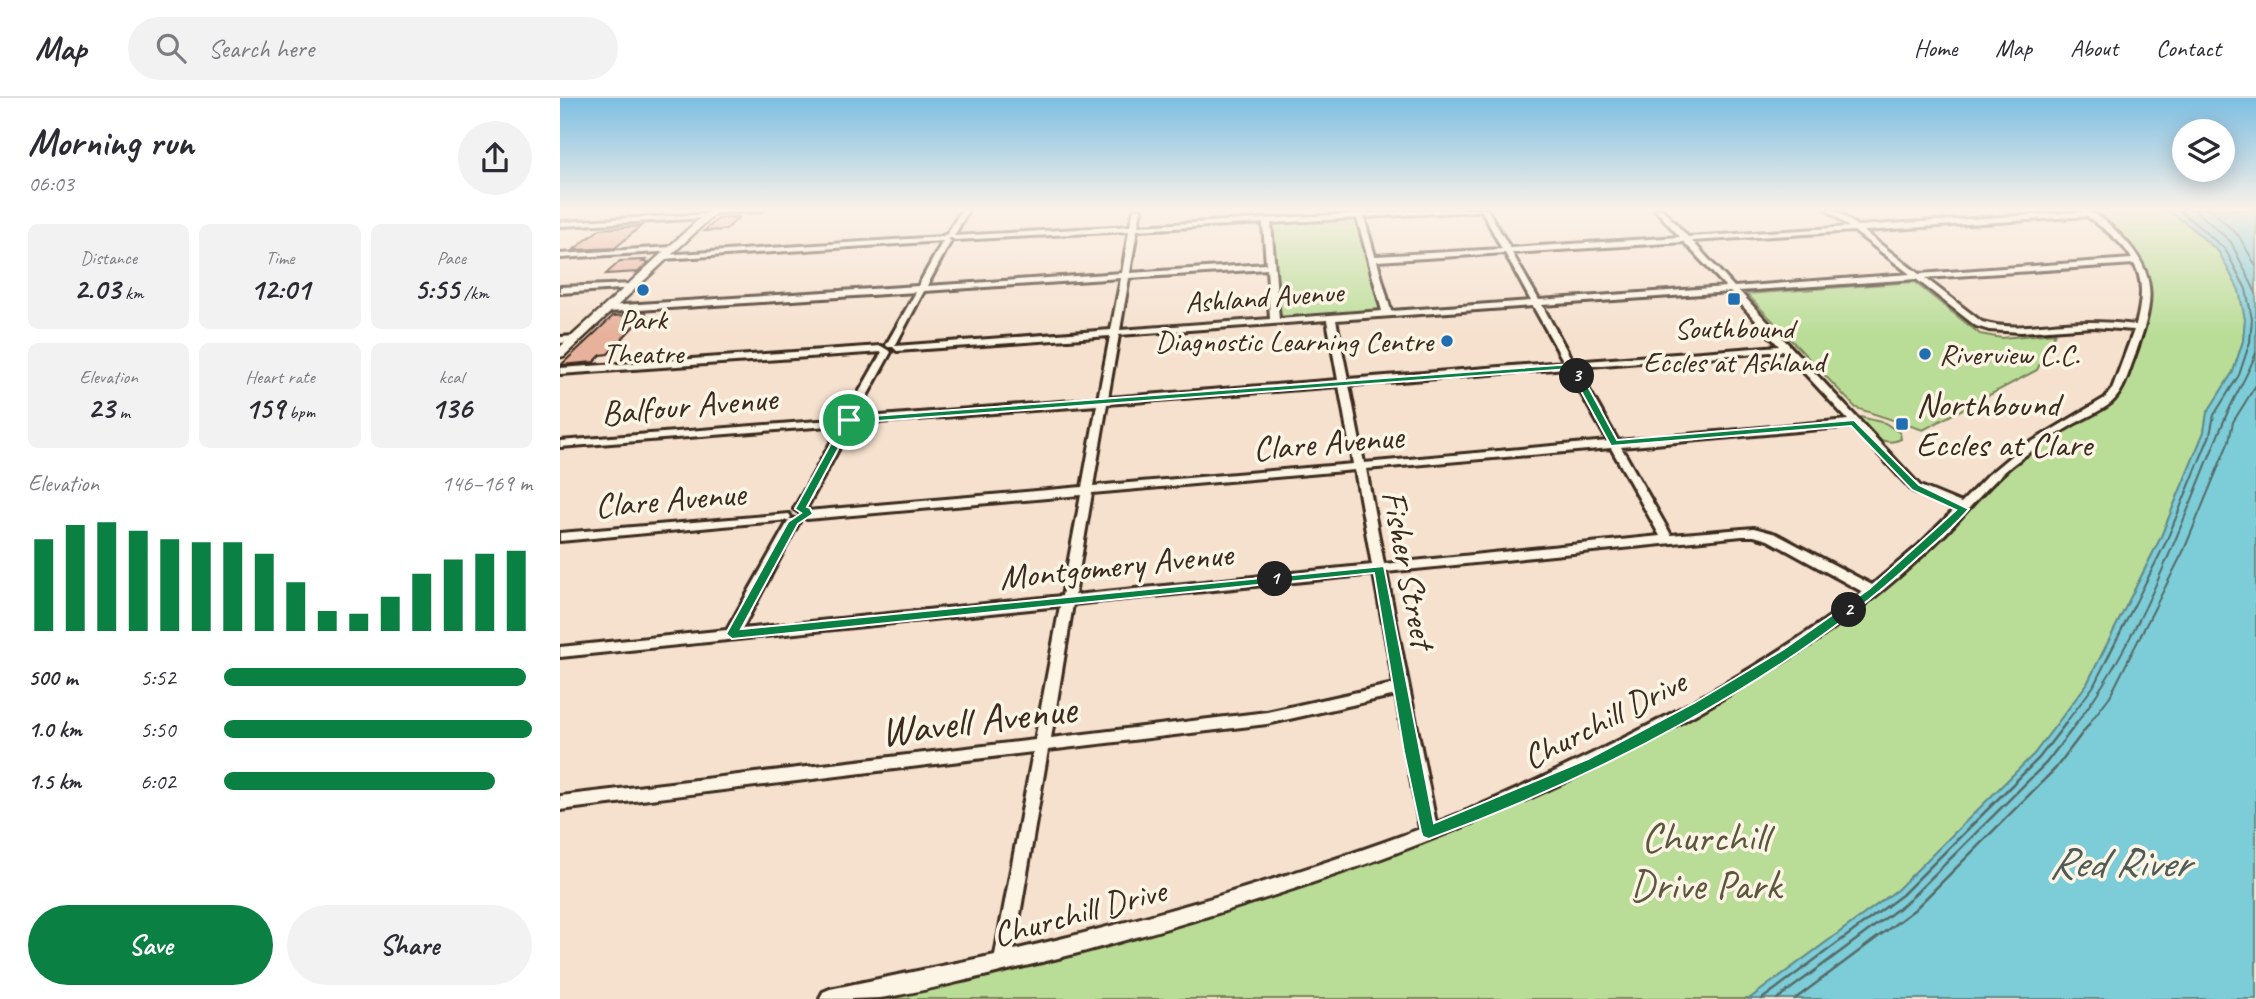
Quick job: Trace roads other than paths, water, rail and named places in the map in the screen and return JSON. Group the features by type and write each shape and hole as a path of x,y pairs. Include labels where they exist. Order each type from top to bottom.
{"main road":[{"path":"560,353 668,253"}],"street":[{"path":"560,256 707,251"},
{"path":"732,634 942,251"},
{"path":"1003,963 1130,251"},
{"path":"1270,251 1275,321"},
{"path":"1370,251 1387,313"},
{"path":"1373,260 1507,251"},
{"path":"1508,251 1667,539"},
{"path":"1695,251 1916,488 1964,509"},
{"path":"1884,251 1979,324 1992,329 2009,331 2112,323 2140,328"},
{"name":"Churchill Drive","path":"830,999 1003,963 1171,920 1343,866 1594,763 1699,707 1788,653 1874,592 2020,454 2109,400 2117,390 2140,328 2149,293 2145,277 2130,251"},
{"name":"Ashland Avenue","path":"560,371 2137,261"},
{"path":"608,309 1271,267"},
{"path":"560,290 632,286"},
{"name":"Fisher Street","path":"1331,317 1429,832"},
{"path":"560,340 575,339"},
{"name":"Balfour Avenue","path":"560,443 1785,348"},
{"name":"Clare Avenue","path":"560,537 1854,423"},
{"name":"Montgomery Avenue","path":"560,652 1742,532 1765,534 1874,592"},
{"name":"Wavell Avenue","path":"560,803 1267,718 1401,688"}],"water":[{"name":"Red River","path":"2256,251 2256,999 1749,999 1897,890 2034,754 2087,684 2160,539 2204,432 2207,413 2233,372 2243,341 2245,319 2239,290 2219,252"}],"place":[{"name":"Park Theatre","path":"643,290"},
{"name":"Southbound Eccles at Ashland","path":"1734,299"},
{"name":"Diagnostic Learning Centre","path":"1447,341"},
{"name":"Riverview C.C.","path":"1925,354"},
{"name":"Northbound Eccles at Clare","path":"1902,424"}],"park label":[{"name":"Churchill Drive Park","path":"1705,860"}]}
